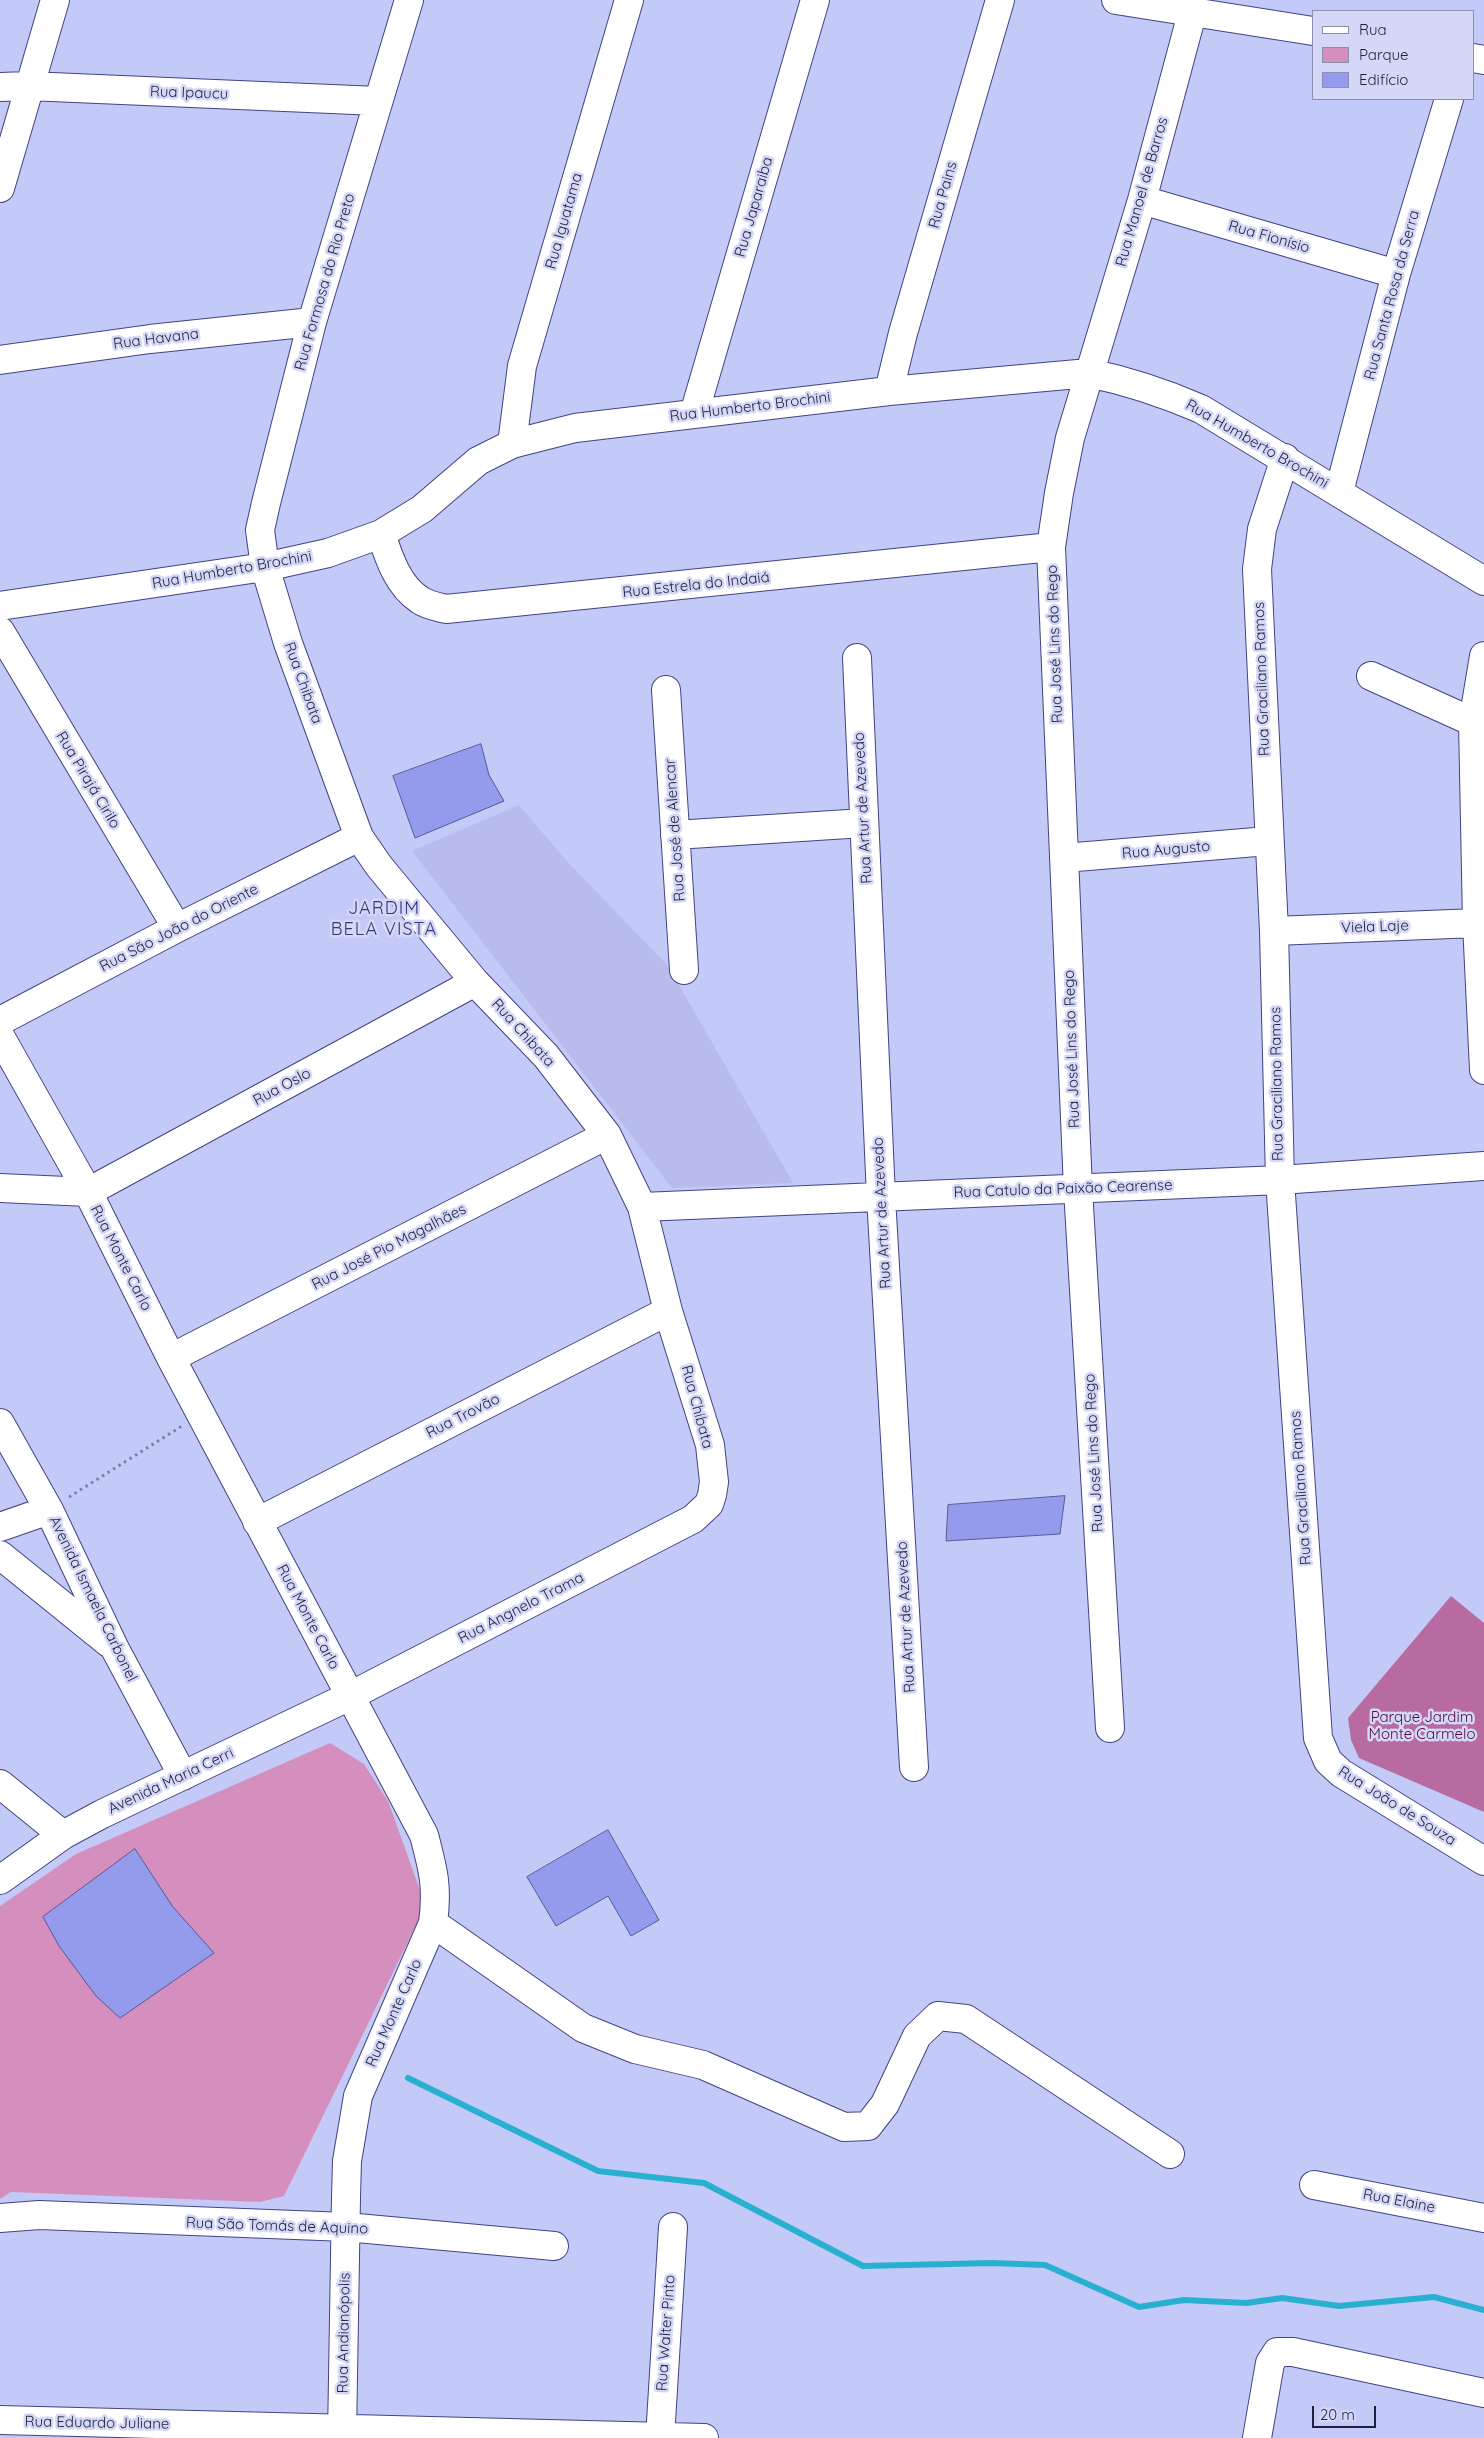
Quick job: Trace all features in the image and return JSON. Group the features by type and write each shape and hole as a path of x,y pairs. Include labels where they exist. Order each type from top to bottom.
{"street":[{"path":"0,188 28,86 55,0"},
{"name":"Rua Formosa do Rio Preto","path":"265,567 260,530 312,322 409,0"},
{"name":"Rua Iguatama","path":"512,444 522,366 629,0"},
{"name":"Rua Japaraiba","path":"694,414 815,0"},
{"name":"Rua Pains","path":"889,391 903,333 1000,0"},
{"path":"1116,0 1193,10 1312,31"},
{"name":"Rua Manoel de Barros","path":"1089,372 1142,200 1193,10"},
{"name":"Rua Ipaucu","path":"0,87 28,86 378,101"},
{"name":"Rua Santa Rosa da Serra","path":"1339,492 1396,274 1449,100"},
{"name":"Rua Fionísio","path":"1142,200 1396,274"},
{"name":"Rua Havana","path":"0,360 150,339 312,322"},
{"name":"Rua Humberto Brochini","path":"0,606 265,567 328,553 381,534 422,509 478,461 512,444 575,428 889,391 1089,372 1121,379 1158,391 1202,409 1484,581"},
{"name":"Rua José Lins do Rego","path":"1089,372 1070,438 1058,493 1051,547 1078,1189 1110,1728"},
{"name":"Rua Graciliano Ramos","path":"1285,458 1262,529 1258,569 1268,841 1274,931 1280,1180 1316,1712"},
{"name":"Rua Estrela do Indaiá","path":"381,534 390,561 406,588 421,601 446,610 1051,547"},
{"name":"Rua Chibata","path":"265,567 288,644 359,837 379,866 475,982 546,1056 606,1135 642,1207 668,1311 710,1445 714,1482 710,1504 693,1519"},
{"name":"Rua Pirajá Cirilo","path":"0,631 177,928"},
{"path":"1484,656 1474,722 1477,923 1484,1070"},
{"name":"Rua Artur de Azevedo","path":"857,658 881,1197 914,1767"},
{"path":"1371,676 1474,722"},
{"name":"Rua José de Alencar","path":"666,690 684,970"},
{"path":"675,835 864,823"},
{"name":"Rua São João do Oriente","path":"0,1021 177,928 359,837"},
{"name":"Rua Augusto","path":"1064,858 1268,841"},
{"name":"Viela Laje","path":"1274,931 1477,923"},
{"name":"Rua Oslo","path":"88,1192 475,982"},
{"name":"Rua Monte Carlo","path":"0,1036 88,1192 200,1414 424,1835 435,1874 436,1901 433,1923 358,2096 347,2161 346,2227"},
{"name":"Rua José Pio Magalhães","path":"171,1358 606,1135"},
{"name":"Rua Catulo da Paixão Cearense","path":"642,1207 1280,1180 1484,1166"},
{"path":"0,1188 88,1192"},
{"name":"Rua Trovão","path":"257,1522 668,1311"},
{"name":"Avenida Ismaela Carbonel","path":"0,1423 49,1510 114,1647 183,1776"},
{"path":"0,1527 49,1510"},
{"name":"Rua Angnelo Trama","path":"350,1696 693,1519"},
{"path":"0,1555 114,1647"},
{"name":"Avenida Maria Cerri","path":"0,1880 63,1834 350,1696"},
{"name":"Rua João de Souza","path":"1316,1712 1318,1738 1328,1761 1341,1773 1484,1861"},
{"path":"0,1784 63,1834"},
{"path":"433,1923 583,2028 635,2049 703,2065 844,2127 868,2126 885,2104 917,2036 938,2016 966,2019 1170,2154"},
{"name":"Rua Elaine","path":"1314,2185 1484,2218"},
{"name":"Rua São Tomás de Aquino","path":"0,2218 39,2215 346,2227 554,2246"},
{"name":"Rua Andianópolis","path":"342,2434 346,2227"},
{"name":"Rua Walter Pinto","path":"660,2437 673,2227"},
{"path":"1257,2438 1270,2363 1277,2352 1293,2352 1484,2393"},
{"name":"Rua Eduardo Juliane","path":"0,2420 342,2434 704,2438"}],"path":[{"path":"49,1510 200,1414"}],"shaded area":[{"path":"519,805 564,858 668,966 793,1183 672,1188 412,851"}],"green space":[{"name":"Parque Jardim Monte Carmelo","path":"1451,1596 1484,1623 1484,1812 1359,1758 1351,1740 1348,1718"},
{"path":"330,1743 364,1764 388,1801 421,1893 422,1913 284,2196 260,2202 11,2192 0,2199 0,1906 76,1854"}],"building":[{"path":"481,744 489,775 504,801 415,838 393,776"},
{"path":"1065,1496 1060,1534 946,1541 948,1505"},
{"path":"608,1830 659,1920 631,1936 608,1896 556,1926 527,1877"},
{"path":"135,1849 173,1907 214,1953 120,2018 96,1996 59,1946 43,1917"}],"waterway":[{"path":"408,2078 598,2171 704,2183 863,2266 992,2263 1045,2265 1139,2307 1184,2300 1246,2303 1282,2298 1339,2306 1434,2297 1484,2310"}],"district":[{"name":"JARDIM BELA VISTA","path":"384,920"}]}
